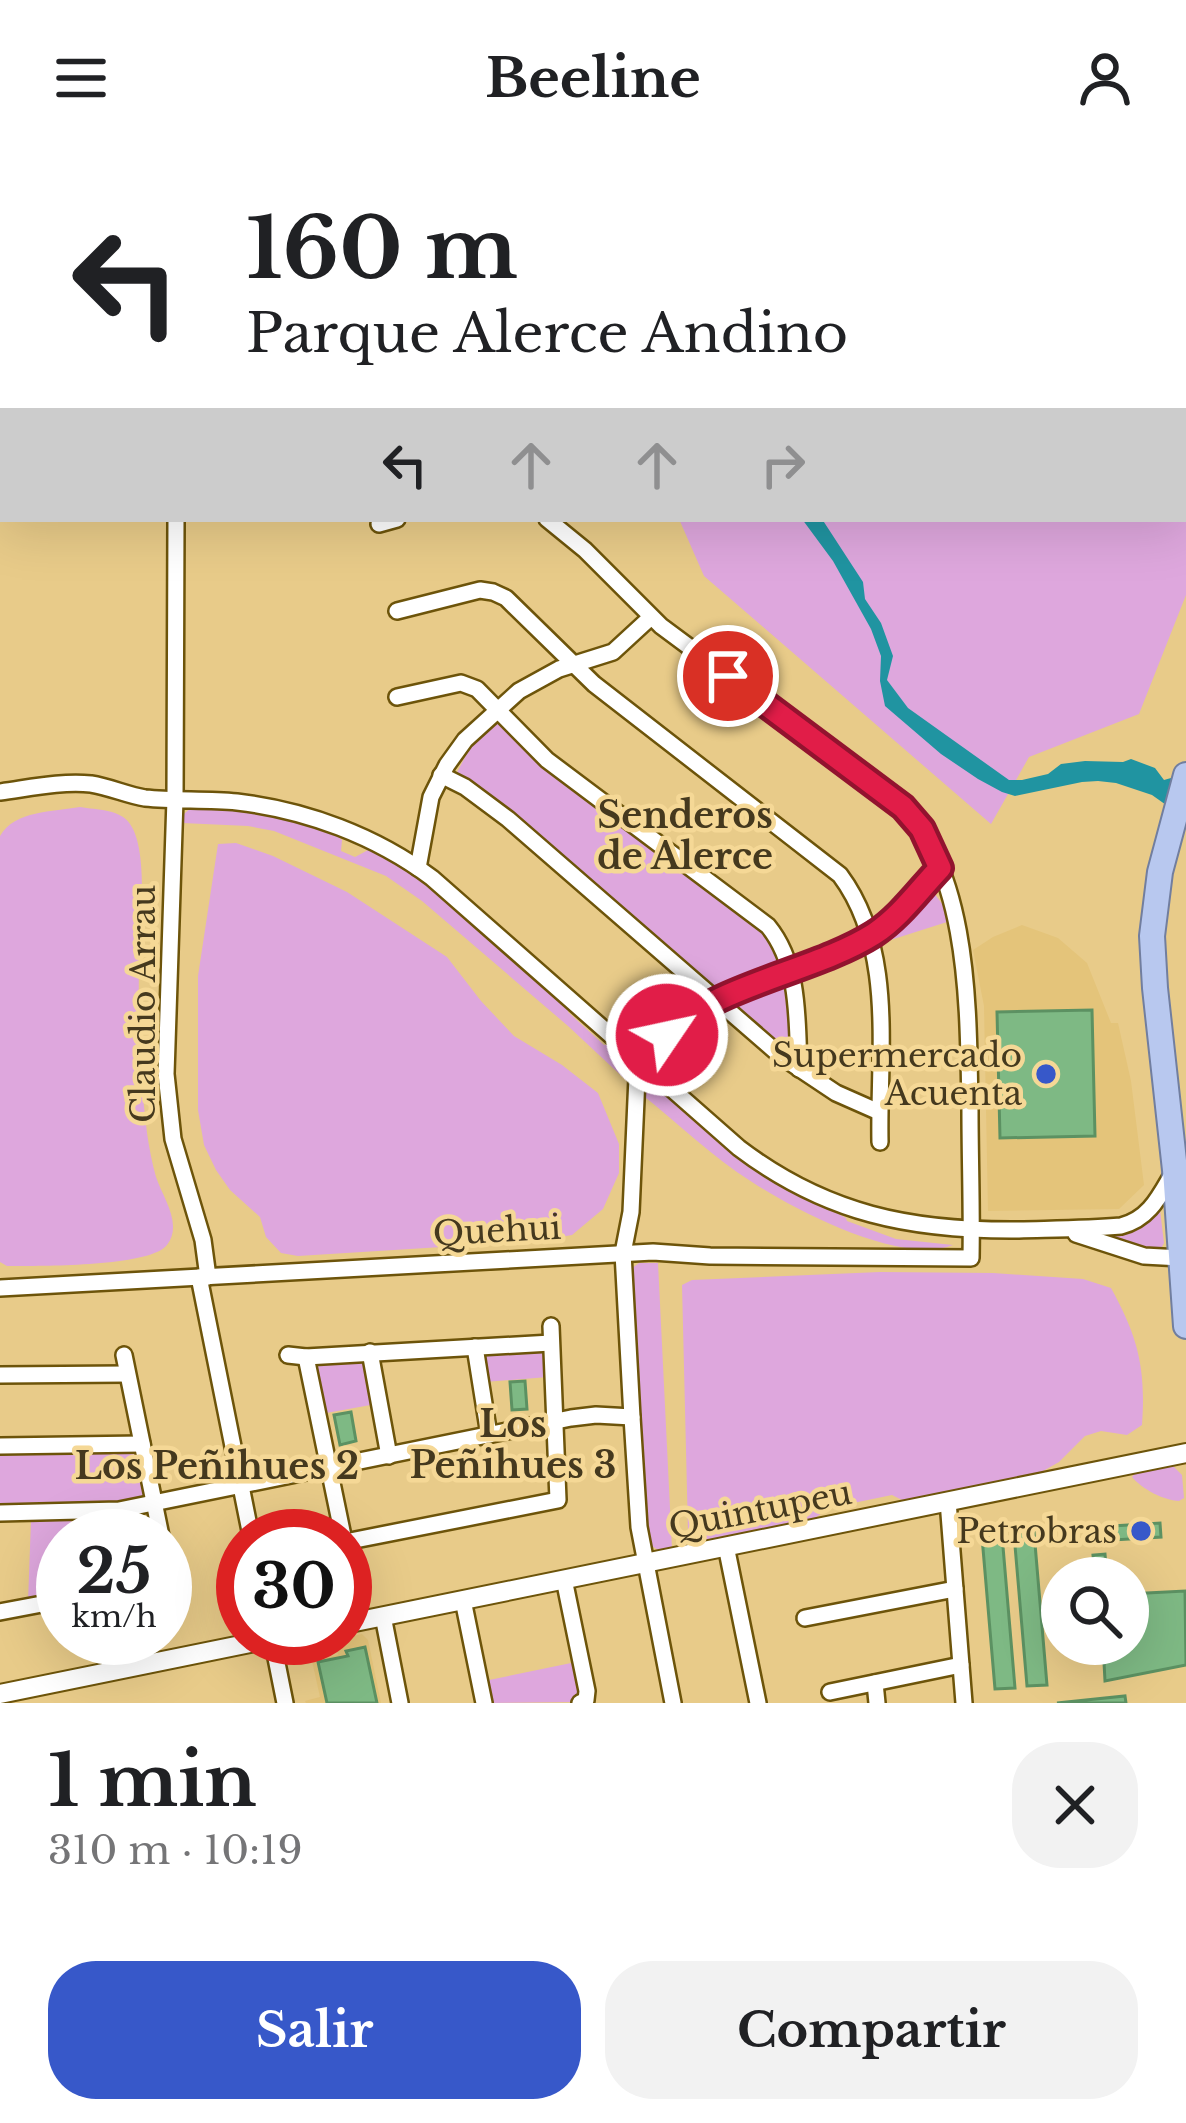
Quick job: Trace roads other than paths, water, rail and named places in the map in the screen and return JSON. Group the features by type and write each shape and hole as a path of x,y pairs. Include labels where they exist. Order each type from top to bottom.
{"main road":[{"path":"1186,775 1156,890 1152,936 1186,1326"}],"street":[{"name":"Claudio Arrau","path":"176,522 175,799 166,1074 173,1139 203,1240 203,1277 246,1509"},
{"path":"379,524 386,522"},
{"path":"551,522 651,617 894,799 922,829 954,911 967,993 971,1230"},
{"path":"397,611 480,590 506,598 604,692 832,867 854,896 870,936 880,1004 880,1142"},
{"path":"418,868 426,815 441,775 465,740 532,682 613,652 651,617"},
{"path":"398,697 461,683 477,689 547,760 768,926 783,946 791,972 799,1069"},
{"path":"441,775 508,819 799,1069 836,1093 879,1112"},
{"path":"0,792 99,785 145,797 242,803 349,831 418,868 769,1170 809,1192 884,1219 971,1230 1109,1227 1136,1222 1156,1203 1174,1171"},
{"path":"674,1703 639,1527 632,1417 623,1253 634,1175 635,1088 645,1064 691,1012 870,936 940,868"},
{"path":"1061,1229 1144,1256 1181,1258"},
{"name":"Quehui","path":"0,1288 623,1253 971,1258 971,1230"},
{"path":"337,1509 297,1356 475,1347 551,1335 558,1500 372,1534"},
{"path":"475,1347 489,1435"},
{"path":"370,1352 389,1456"},
{"path":"124,1355 154,1509"},
{"path":"0,1375 126,1374"},
{"path":"0,1513 113,1511 555,1422 596,1415 632,1417"},
{"path":"0,1446 142,1444"},
{"name":"Quintupeu","path":"372,1618 1186,1453"},
{"path":"948,1502 964,1703"},
{"path":"726,1546 758,1703"},
{"path":"564,1579 586,1691 586,1700 580,1703"},
{"path":"806,1618 955,1588"},
{"path":"463,1600 484,1703"},
{"path":"0,1612 36,1605"},
{"path":"383,1616 400,1703"},
{"path":"0,1694 216,1650"},
{"path":"278,1665 285,1703"},
{"path":"830,1692 961,1665"},
{"path":"874,1683 877,1703"}],"water":[{"path":"804,522 824,522 863,582 865,599 881,623 893,656 887,680 908,708 1009,780 1048,774 1061,764 1131,759 1155,768 1164,780 1186,783 1169,807 1152,795 1116,783 1082,782 1015,796 978,779 885,706 881,656 833,561"}],"place":[{"name":"Supermercado Acuenta","path":"1046,1074"},
{"name":"Petrobras","path":"1141,1531"}],"district":[{"name":"Senderos de Alerce","path":"685,836"},
{"name":"Los Peñihues 3","path":"513,1444"},
{"name":"Los Peñihues 2","path":"217,1466"}]}
